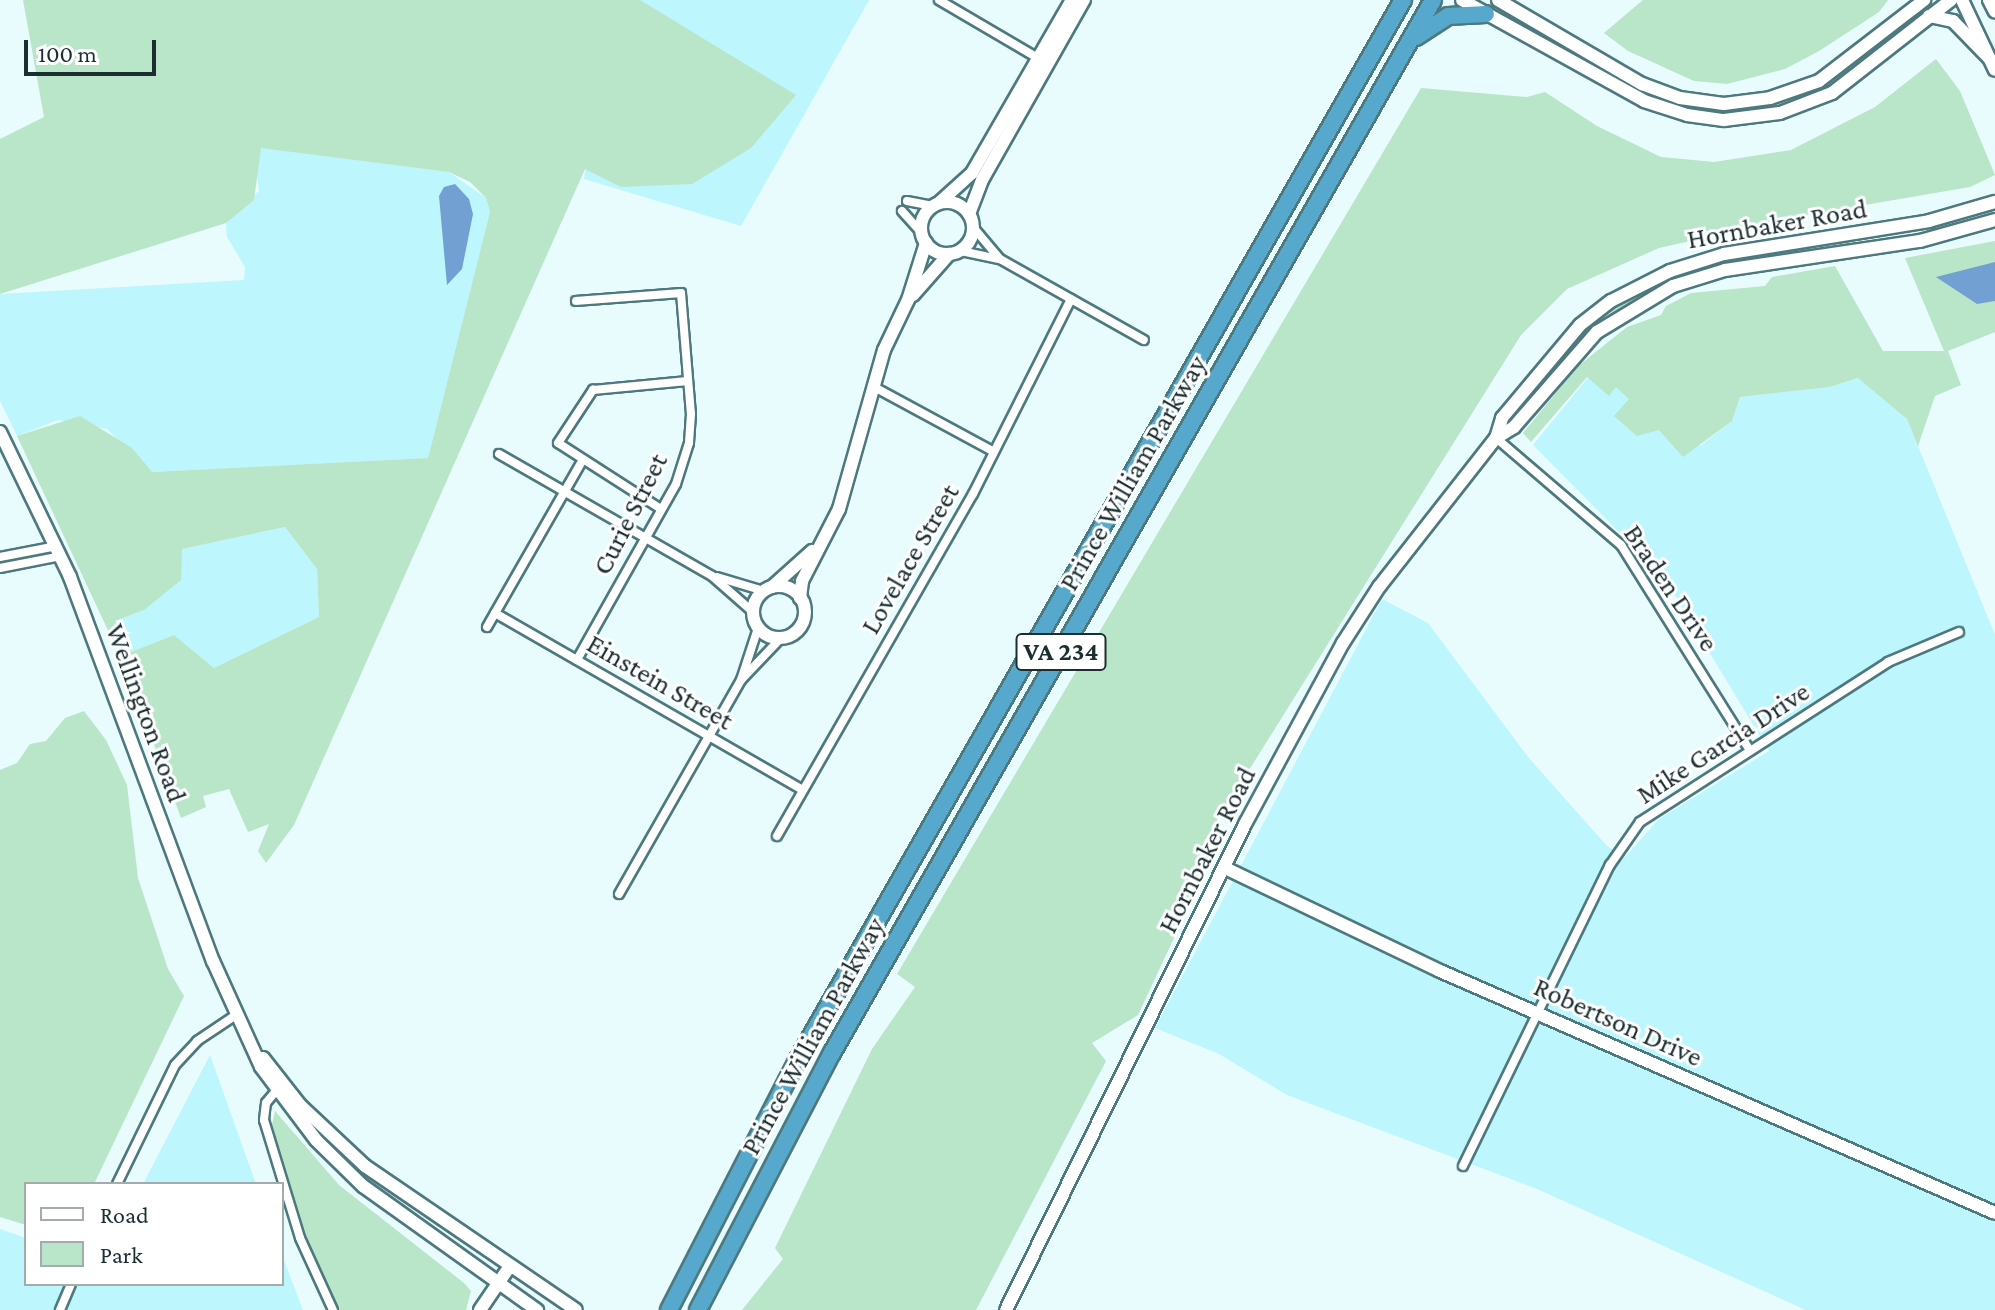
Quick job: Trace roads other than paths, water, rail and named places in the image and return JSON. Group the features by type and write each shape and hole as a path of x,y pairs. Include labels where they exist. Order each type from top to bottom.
{"highway":[{"name":"Prince William Parkway","path":"669,1310 805,1048 1403,0"},
{"name":"Prince William Parkway","path":"698,1310 832,1053 1433,0"},
{"path":"1408,43 1442,18 1486,14"},
{"path":"663,1310 676,1294"}],"main road":[{"path":"822,540 768,589 753,612 758,628 780,639 802,625 802,581 839,509 884,350 908,300 924,238 922,220 972,173 1072,0"},
{"path":"908,300 972,238 971,220 982,180 1084,0"},
{"path":"1462,0 1644,101 1706,119 1780,113 1832,93 1951,0"},
{"path":"1498,0 1654,89 1708,103 1746,102 1819,81 1924,0"},
{"path":"1962,0 1992,64"},
{"path":"1989,0 1995,12"},
{"path":"1929,16 1953,21 1992,64"},
{"path":"1746,102 1747,118"},
{"name":"Hornbaker Road","path":"1496,438 1502,418 1580,325 1611,301 1670,271 1736,252 1929,221 1995,202"},
{"path":"936,204 957,203 971,220"},
{"name":"Hornbaker Road","path":"1006,1310 1225,868 1362,610 1496,438 1514,427 1597,332 1673,286 1725,270 1920,241 1995,220"},
{"path":"924,238 955,252"},
{"name":"Wellington Road","path":"0,432 59,551 236,1015 279,1087 316,1140 363,1186 537,1310"},
{"path":"768,589 789,588 800,598"},
{"name":"Robertson Drive","path":"1225,868 1321,916 1806,1135 1995,1213"},
{"name":"Wellington Road","path":"279,1087 365,1166 576,1310"},
{"path":"480,1310 510,1266"}],"street":[{"path":"939,0 1038,58"},
{"path":"907,201 936,204"},
{"path":"902,211 924,238"},
{"path":"971,220 1000,259"},
{"path":"955,252 1000,259 1144,340"},
{"name":"Curie Street","path":"576,301 681,293 689,443 661,509 577,660"},
{"name":"Lovelace Street","path":"777,836 994,452 1012,408 1071,299"},
{"path":"661,509 581,463 558,443 586,394 612,386 688,381"},
{"path":"874,387 994,452"},
{"name":"Braden Drive","path":"1496,438 1621,545 1750,751"},
{"path":"499,454 712,576 753,612"},
{"path":"487,627 581,463"},
{"path":"0,557 59,551"},
{"path":"0,568 59,551"},
{"path":"712,576 768,589"},
{"name":"Einstein Street","path":"495,613 803,790"},
{"path":"619,894 741,680 758,628"},
{"name":"Mike Garcia Drive","path":"1463,1166 1537,1011 1625,840 1661,807 1888,662 1959,632"},
{"path":"741,680 780,639"},
{"path":"118,1182 175,1065 197,1041 236,1015"},
{"path":"279,1087 266,1103 264,1120 283,1182"},
{"path":"284,1186 300,1238 333,1310"},
{"path":"60,1310 70,1286"}]}
